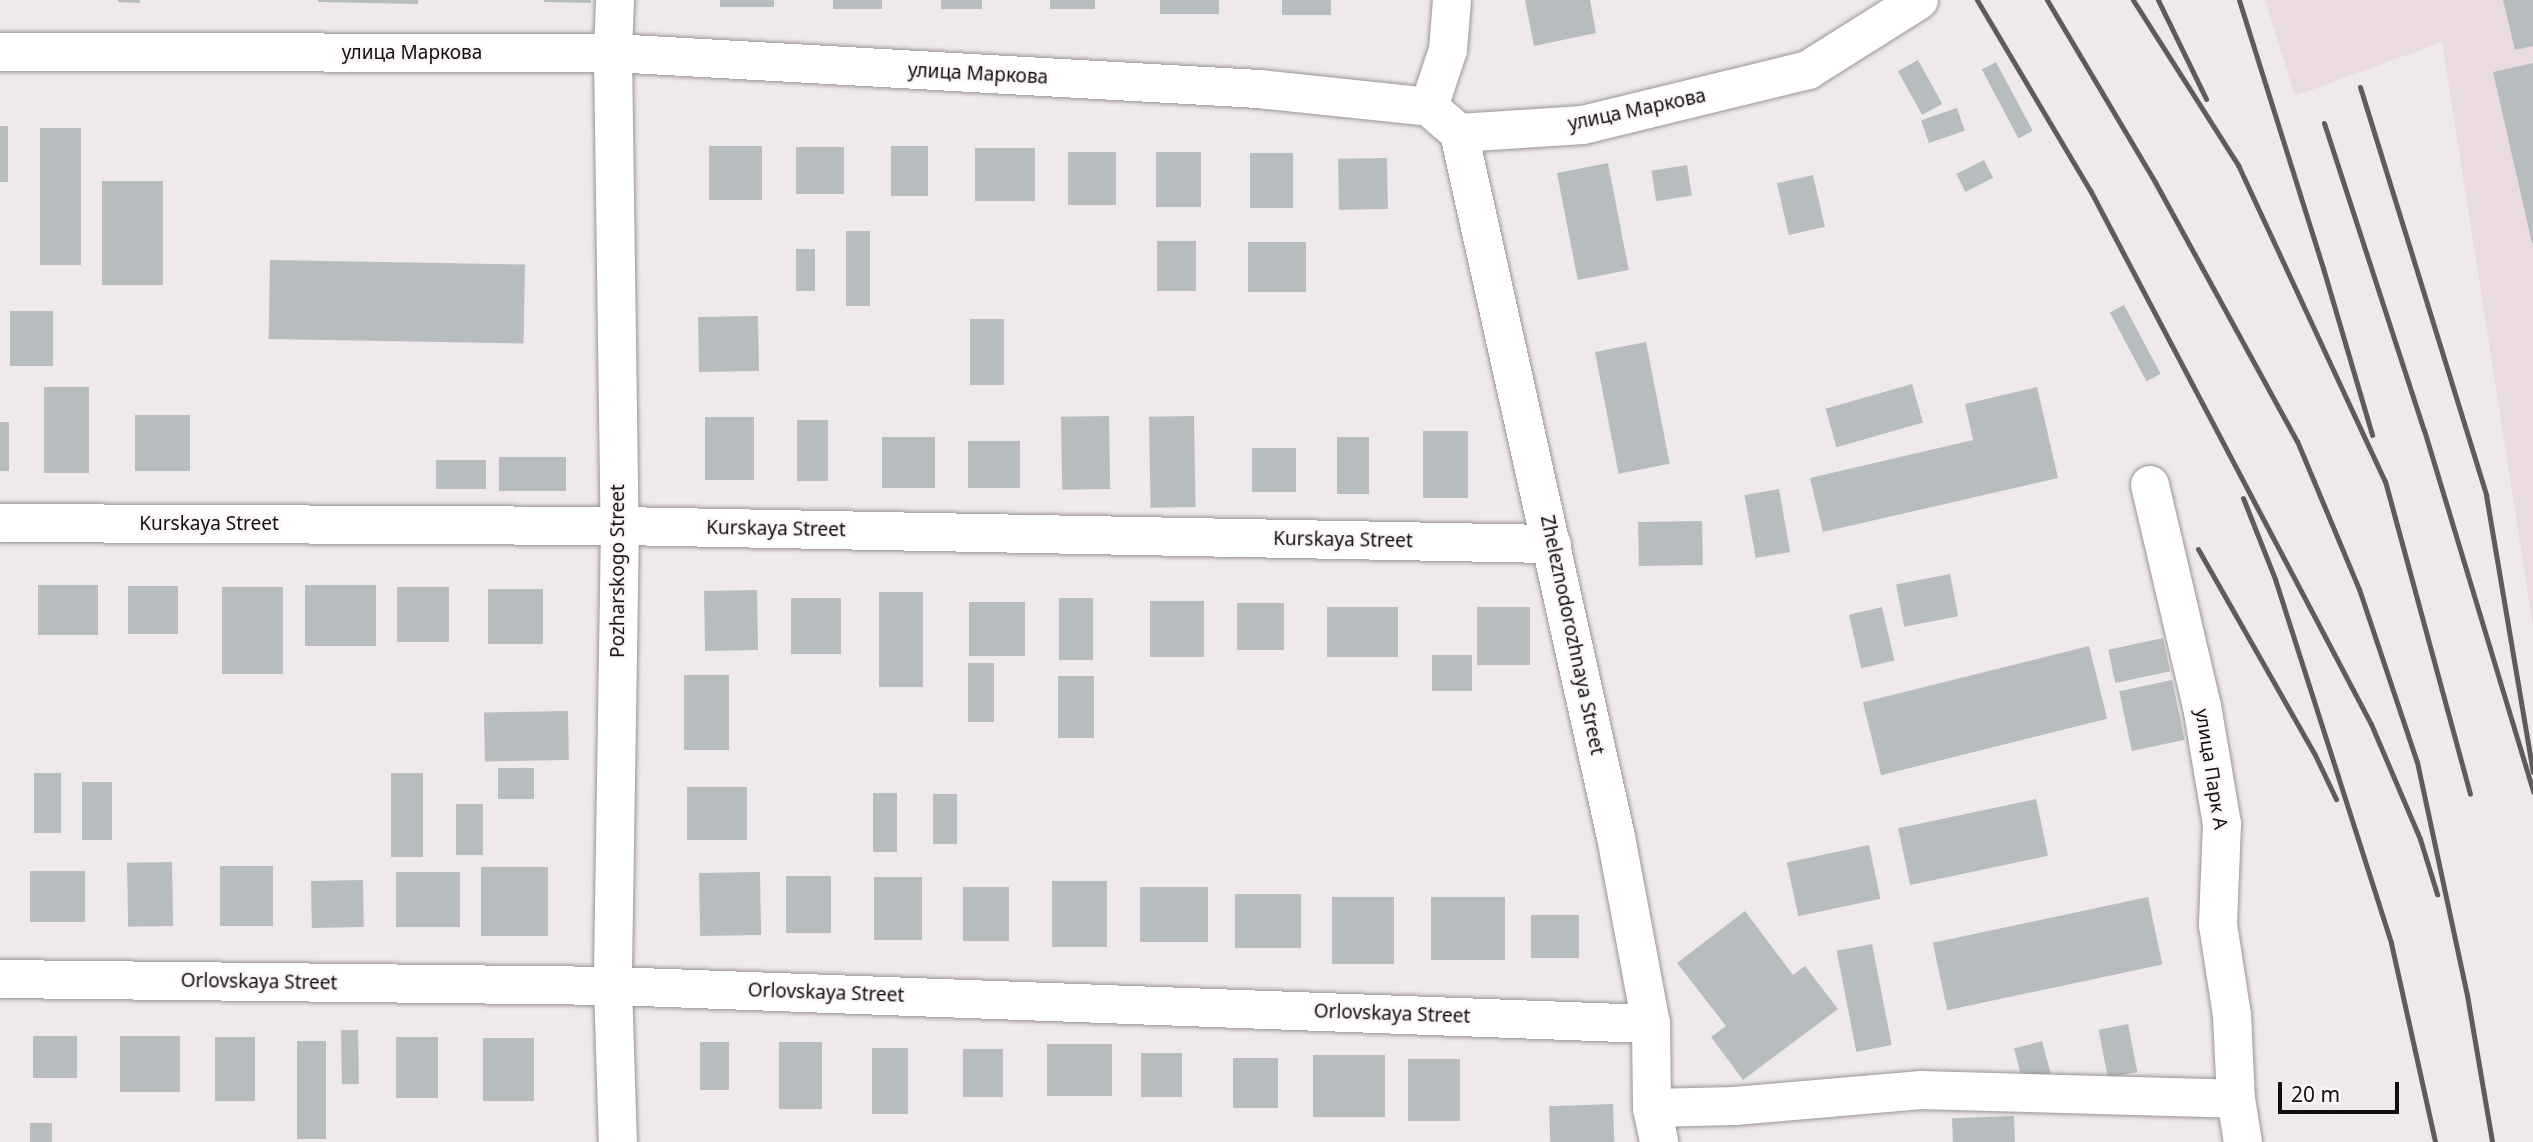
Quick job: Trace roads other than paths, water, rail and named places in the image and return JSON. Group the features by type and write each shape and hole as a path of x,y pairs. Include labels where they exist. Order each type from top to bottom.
{"street":[{"name":"Pozharskogo Street","path":"615,0 613,53 620,526 613,986 618,1142"},
{"path":"1452,0 1448,50 1429,107 1459,132"},
{"name":"улица Маркова","path":"1459,132 1583,125 1808,70 1919,0"},
{"name":"улица Маркова","path":"0,52 613,53 1259,89 1429,107"},
{"name":"Zheleznodorozhnaya Street","path":"1459,132 1616,837 1651,1024 1656,1125"},
{"name":"улица Парк А","path":"2150,485 2202,706 2221,824 2218,925 2232,1014 2236,1099 2243,1142"},
{"name":"Kurskaya Street","path":"0,523 620,526 1552,544"},
{"name":"Orlovskaya Street","path":"0,979 613,986 1651,1024"},
{"path":"1656,1125 1735,1106 1920,1090 2236,1099"}],"railway":[{"path":"1977,0 2090,190 2371,724 2420,839 2437,894"},
{"path":"2047,0 2155,182 2297,441 2359,589 2417,762 2467,995 2492,1142"},
{"path":"2133,0 2238,165 2385,481 2470,794"},
{"path":"2158,0 2206,99"},
{"path":"2239,0 2372,435"},
{"path":"2360,87 2486,495 2533,772"},
{"path":"2324,123 2424,430 2533,792"},
{"path":"2243,498 2275,579 2391,943 2435,1142"},
{"path":"2198,549 2315,755 2336,799"}]}
